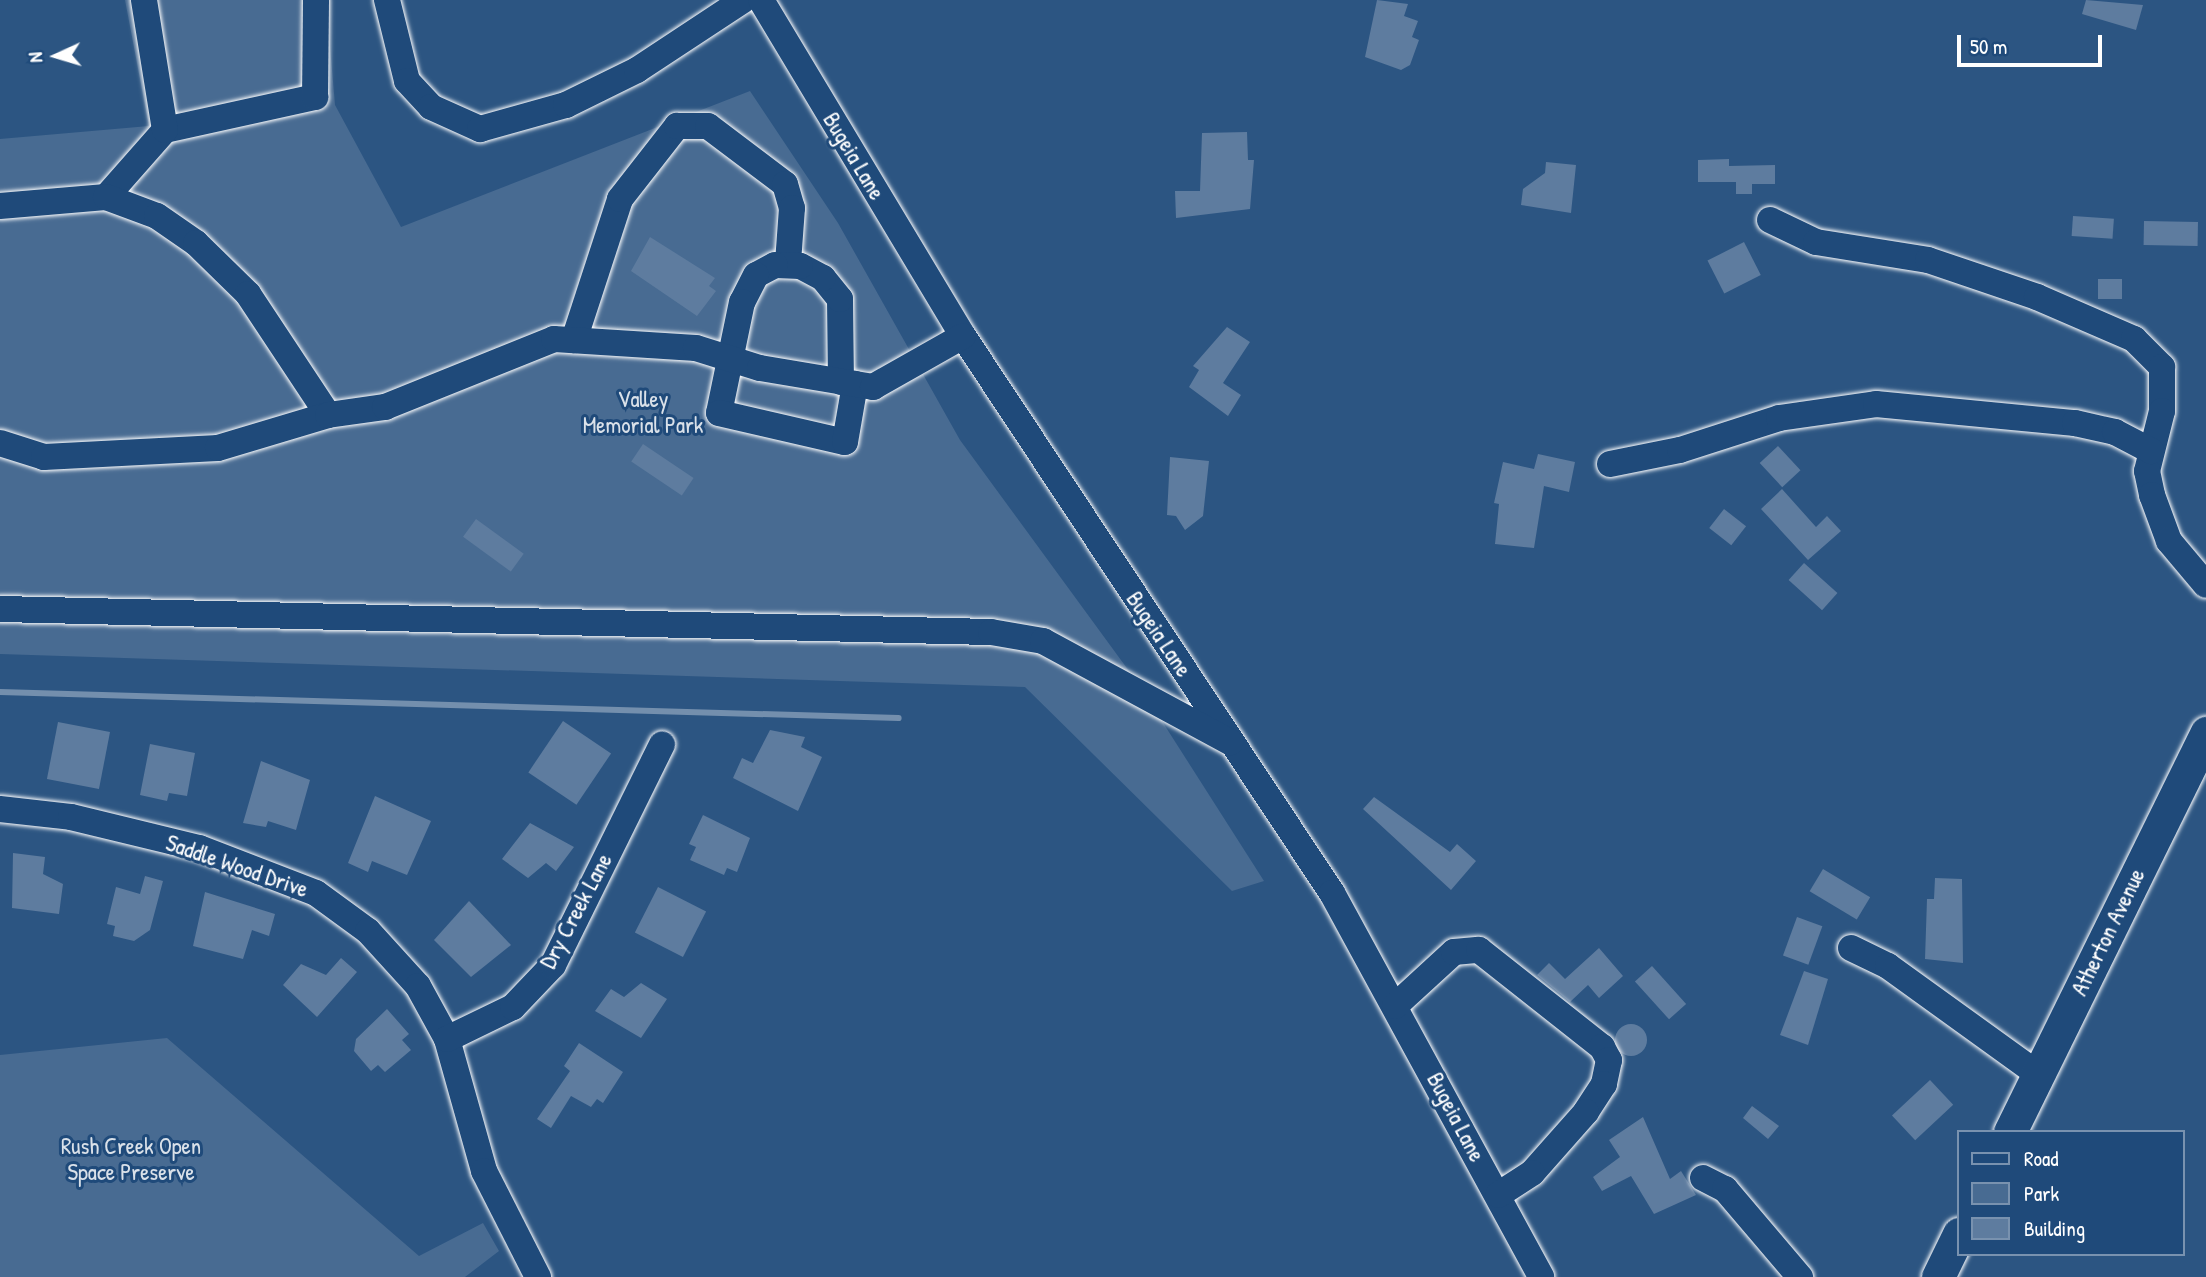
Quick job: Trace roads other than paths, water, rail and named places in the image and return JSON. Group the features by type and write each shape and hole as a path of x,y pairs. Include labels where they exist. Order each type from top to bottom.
{"main road":[{"name":"Atherton Avenue","path":"2011,1130 2206,733"},
{"path":"1938,1277 1958,1236"}],"street":[{"path":"144,0 165,130"},
{"path":"106,197 165,130 315,97 316,0"},
{"path":"387,0 407,81 430,107 480,129 566,105 637,70 743,0"},
{"name":"Bugeia Lane","path":"761,0 963,336 1332,893 1541,1277"},
{"path":"574,340 620,199 677,127 708,126 785,184 792,208 788,262"},
{"path":"0,206 106,197 157,216 222,268 294,356 328,415"},
{"path":"1770,220 1816,242 1928,260 2037,297 2134,340 2162,367 2162,411 2151,452 2152,495 2169,541 2206,585"},
{"path":"788,262 823,278 840,299 848,383 845,442 719,413 733,360 742,302 756,275 788,262"},
{"path":"0,443 44,457 113,457 218,448 328,415 384,407 554,339 696,348 733,360 873,387 963,336"},
{"path":"1610,464 1857,404 2075,423 2115,432 2151,452"},
{"path":"0,609 991,632 1043,641 1232,743"},
{"name":"Dry Creek Lane","path":"447,1039 513,1007 553,965 662,744"},
{"name":"Saddle Wood Drive","path":"0,809 71,817 199,848 316,892 368,931 409,976 447,1039 484,1171 538,1277"},
{"path":"1851,948 1919,987 2038,1074"},
{"path":"1395,1006 1454,952 1479,950 1602,1047 1609,1060 1604,1084 1586,1112 1532,1173 1498,1195"},
{"path":"1703,1178 1725,1189 1800,1277"}],"waterway":[{"path":"0,692 899,718"}],"park label":[{"name":"Valley Memorial Park","path":"643,412"},
{"name":"Rush Creek Open Space Preserve","path":"131,1159"}]}
